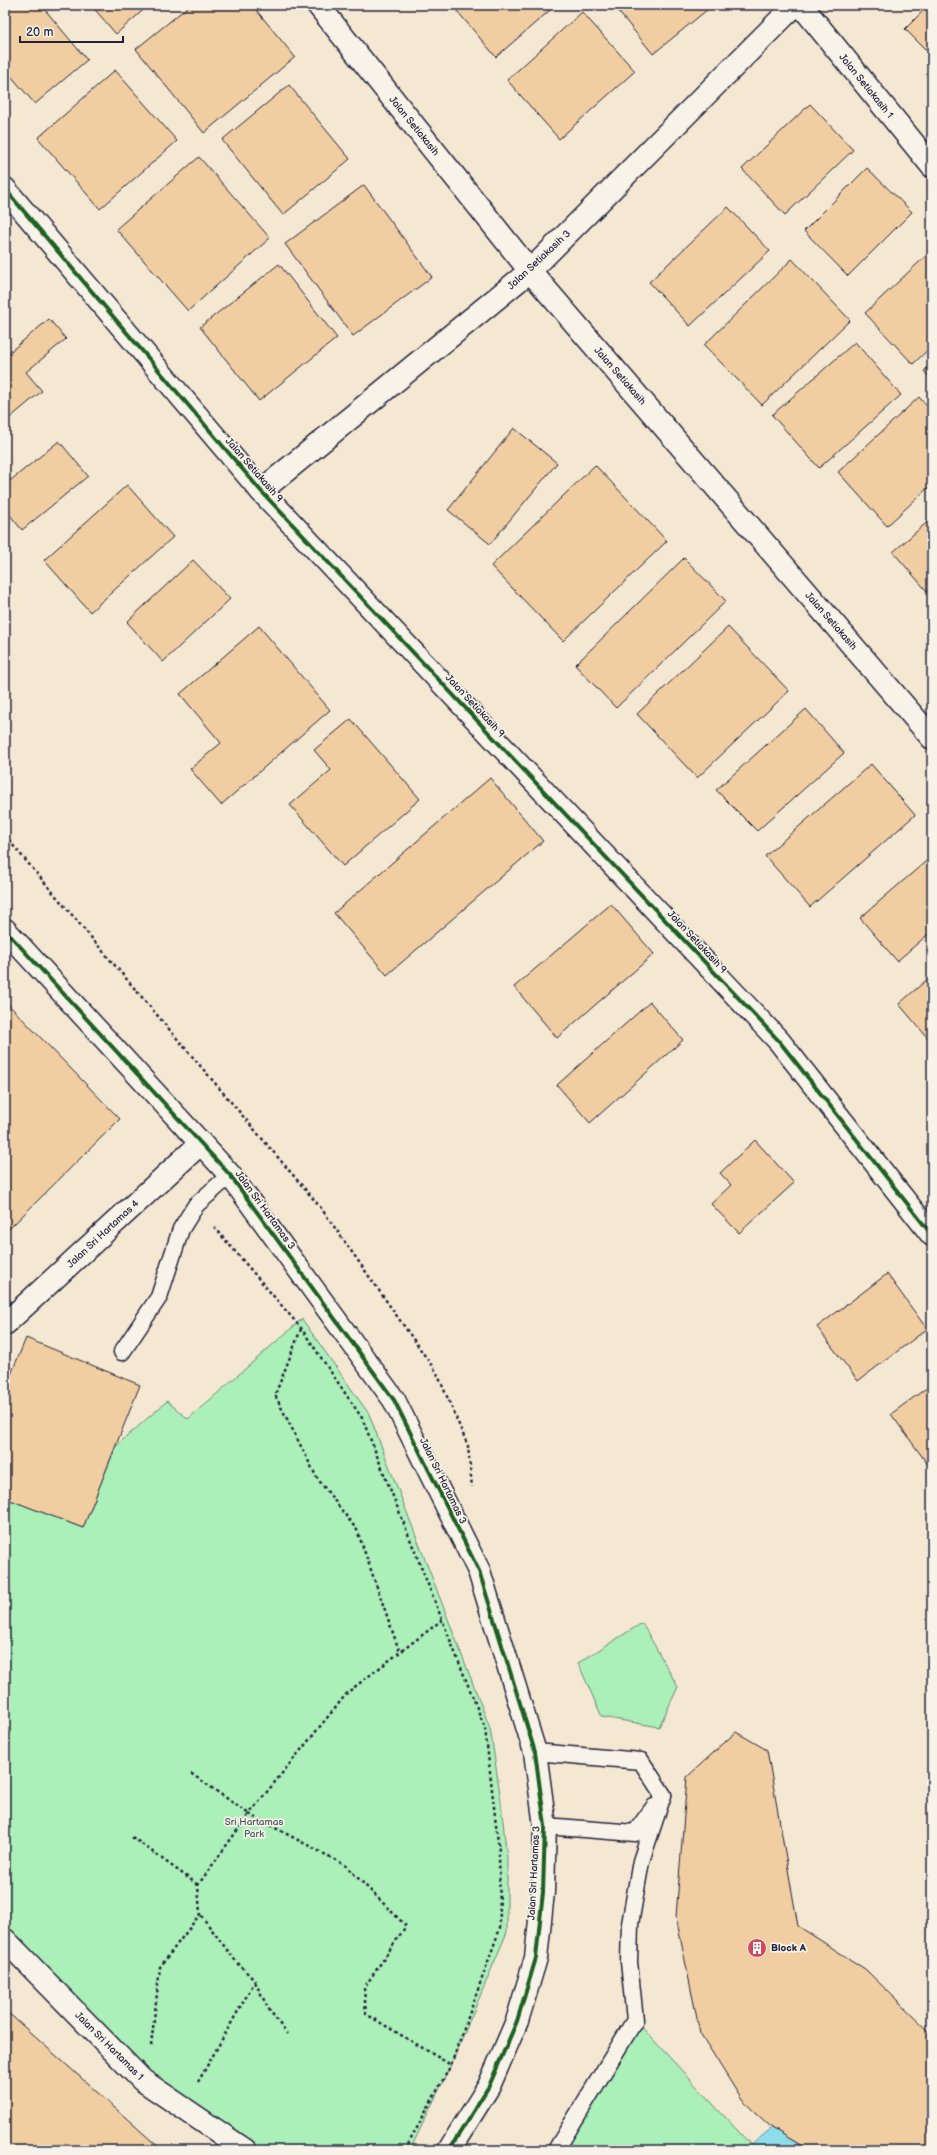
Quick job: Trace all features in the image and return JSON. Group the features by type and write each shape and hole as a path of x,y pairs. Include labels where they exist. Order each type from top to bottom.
{"street":[{"name":"Jalan Setiakasih","path":"318,5 530,271 932,738"},
{"name":"Jalan Setiakasih 3","path":"261,491 530,271 795,5"},
{"name":"Jalan Setiakasih 1","path":"801,5 932,166"},
{"name":"Jalan Setiakasih 9","path":"5,190 261,491 779,1040 932,1235"},
{"name":"Jalan Sri Hartamas 3","path":"5,930 230,1175 394,1400 479,1571 536,1752 545,1826 543,1892 536,1958 517,2021 489,2086 450,2150"},
{"name":"Jalan Sri Hartamas 4","path":"5,1324 201,1143"},
{"name":"Jalan Sri Hartamas 1","path":"5,1940 142,2080 245,2150"}],"lane":[{"path":"122,1352 159,1297 181,1229 196,1205 230,1175"},
{"path":"536,1752 641,1761 663,1795"},
{"path":"545,1826 635,1833 663,1795"},
{"path":"556,2150 635,2020 628,1962 630,1924 641,1861 663,1795"}],"path":[{"path":"5,836 326,1214 437,1373 468,1446 472,1493"},
{"path":"196,1205 301,1328 362,1418 485,1728 500,1852 500,1928 451,2065 406,2150"},
{"path":"301,1328 274,1395 317,1478 357,1530 400,1653"},
{"path":"286,2034 268,2008 255,1981 234,1959 200,1914 198,1885 249,1814 348,1692 442,1620"},
{"path":"189,1772 249,1814 345,1865 406,1926 364,1988 366,2014 451,2065"},
{"path":"132,1837 198,1885"},
{"path":"151,2053 160,1967 200,1914"},
{"path":"197,2084 255,1981"}],"green space":[{"name":"Sri Hartamas Park","path":"302,1319 369,1414 490,1728 500,1794 507,1858 507,1932 451,2065 410,2150 251,2150 144,2074 5,1928 5,1498 83,1528 116,1446 167,1401 188,1419"},
{"path":"642,1623 678,1687 659,1727 602,1717 578,1663"},
{"path":"635,2020 751,2145 755,2150 562,2150"}],"water":[{"path":"772,2128 809,2150 755,2150 751,2145"}],"building":[{"path":"5,5 41,5 87,60 35,104 5,69"},
{"path":"91,5 149,5 116,34"},
{"path":"190,5 252,5 295,57 204,133 136,49"},
{"path":"452,5 556,5 496,57"},
{"path":"613,5 713,5 653,54"},
{"path":"929,5 932,5 932,56 905,29"},
{"path":"582,12 635,71 559,139 507,80"},
{"path":"115,70 177,141 100,209 38,138"},
{"path":"289,85 350,159 283,215 222,140"},
{"path":"810,104 853,150 785,215 742,169"},
{"path":"199,157 270,238 188,311 116,229"},
{"path":"867,168 912,212 848,276 804,231"},
{"path":"364,185 432,277 353,336 285,244"},
{"path":"728,207 770,251 690,326 649,282"},
{"path":"932,250 932,346 913,364 865,313"},
{"path":"792,259 850,320 762,405 704,345"},
{"path":"279,264 337,338 259,401 200,327"},
{"path":"49,319 66,339 26,372 42,391 5,422 5,356"},
{"path":"855,342 901,395 819,468 772,415"},
{"path":"932,363 932,380 924,371"},
{"path":"919,397 932,412 932,484 887,526 838,472"},
{"path":"514,428 557,463 490,544 448,510"},
{"path":"59,441 88,476 22,530 5,509 5,485"},
{"path":"595,465 667,541 563,641 491,566"},
{"path":"127,485 173,537 90,612 44,560"},
{"path":"932,518 932,597 893,552"},
{"path":"684,558 726,601 616,708 575,665"},
{"path":"193,560 230,599 163,662 127,622"},
{"path":"259,626 330,710 221,805 190,769 221,743 180,694"},
{"path":"728,627 789,691 697,778 637,714"},
{"path":"806,709 844,753 757,831 716,790"},
{"path":"351,719 420,799 343,866 290,805 331,770 314,750"},
{"path":"871,764 915,815 810,907 765,856"},
{"path":"490,778 543,841 387,975 334,913"},
{"path":"932,856 932,931 897,961 860,918"},
{"path":"611,904 654,954 557,1038 514,987"},
{"path":"932,975 932,1043 899,1004"},
{"path":"5,1001 120,1119 5,1233"},
{"path":"650,1002 683,1040 590,1123 557,1085"},
{"path":"755,1140 794,1183 739,1233 711,1204 731,1185 720,1173"},
{"path":"887,1274 927,1329 858,1381 817,1327"},
{"path":"26,1338 140,1385 83,1528 5,1498 5,1389"},
{"path":"932,1384 932,1470 891,1414"},
{"name":"Block A","path":"736,1732 767,1750 798,1926 865,1969 932,2034 932,2150 809,2150 772,2128 742,2100 700,2033 676,1917 687,1777"},
{"path":"5,2010 162,2150 5,2150"}],"cycle path":[{"path":"5,189 261,491 779,1041 932,1235"},
{"path":"5,930 230,1175 394,1400 479,1571 535,1752 545,1826 543,1892 536,1958 517,2021 489,2086 449,2150"}],"place":[{"name":"Block A","path":"757,1948"}]}
